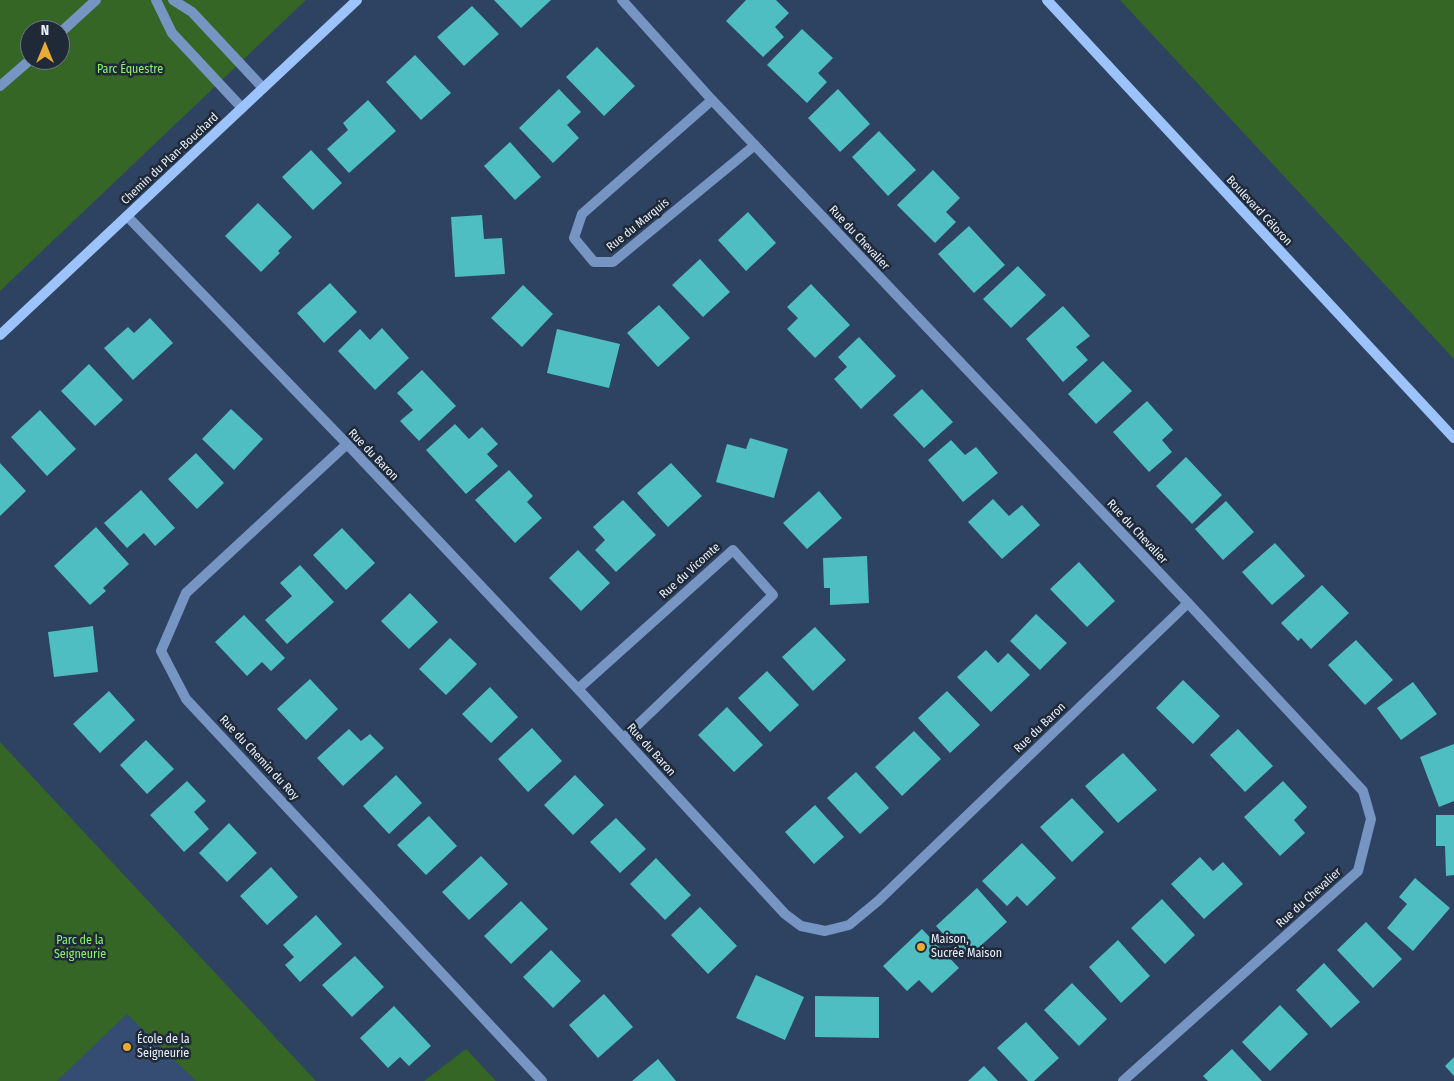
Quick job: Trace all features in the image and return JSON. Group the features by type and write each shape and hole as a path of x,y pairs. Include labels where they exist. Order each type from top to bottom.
{"street":[{"path":"70,24 96,0"},
{"path":"156,0 172,33 242,108"},
{"path":"173,0 192,12 263,88"},
{"name":"Chemin du Plan-Bouchard","path":"0,335 357,0"},
{"name":"Rue du Chevalier","path":"622,0 712,100 1188,603 1363,791 1371,819 1358,871 1123,1081"},
{"name":"Boulevard Céloron","path":"1047,0 1454,438"},
{"path":"0,86 20,69"},
{"name":"Rue du Marquis","path":"712,100 582,214 574,238 594,262 614,262 755,145"},
{"name":"Rue du Baron","path":"126,216 347,444 624,738 785,914 801,926 825,931 849,925 878,901 1188,603"},
{"name":"Rue du Chemin du Roy","path":"347,444 186,593 161,651 186,699 542,1081"},
{"name":"Rue du Vicomte","path":"578,689 733,550 773,594 624,738"}],"shaded area":[{"name":"École de la Seigneurie","path":"127,1014 196,1081 57,1081"}],"green space":[{"name":"Parc Équestre","path":"0,0 306,0 0,291"},
{"path":"1120,0 1454,0 1454,359"},
{"name":"Parc de la Seigneurie","path":"0,742 316,1081 196,1081 127,1014 57,1081 0,1081"},
{"path":"466,1049 496,1081 424,1081"}],"building":[{"path":"494,0 551,0 521,28"},
{"path":"746,0 776,0 789,13 775,27 784,37 763,57 726,21"},
{"path":"472,6 499,34 464,66 437,37"},
{"path":"802,29 833,58 818,73 827,82 807,103 767,65"},
{"path":"597,47 635,86 604,116 566,77"},
{"path":"415,55 451,93 421,120 386,82"},
{"path":"559,89 581,112 567,125 579,138 553,163 519,128"},
{"path":"838,89 870,124 840,152 808,118"},
{"path":"368,100 396,131 349,173 327,149 348,130 343,123"},
{"path":"879,131 916,170 888,196 852,157"},
{"path":"510,142 541,177 515,200 484,166"},
{"path":"311,150 342,183 313,210 282,177"},
{"path":"933,170 960,198 946,212 956,222 935,243 897,205"},
{"path":"258,203 292,237 278,251 280,253 261,272 225,236"},
{"path":"748,212 776,243 746,271 718,240"},
{"path":"482,215 484,239 502,238 505,274 455,277 451,217"},
{"path":"969,226 1005,265 974,293 938,254"},
{"path":"700,259 730,292 703,317 672,285"},
{"path":"1018,266 1046,295 1011,328 983,299"},
{"path":"330,283 357,312 324,343 297,313"},
{"path":"811,284 850,325 815,358 787,329 798,318 787,307"},
{"path":"523,285 553,314 522,347 491,318"},
{"path":"659,305 690,338 658,367 627,333"},
{"path":"1063,306 1090,336 1076,347 1088,360 1063,382 1026,339"},
{"path":"150,318 173,343 133,380 104,348 128,327 134,333"},
{"path":"382,328 409,358 375,390 338,351 360,329 370,340"},
{"path":"557,329 620,344 609,388 547,373"},
{"path":"859,337 896,376 861,409 834,379 847,367 838,357"},
{"path":"1103,361 1132,391 1096,424 1068,394"},
{"path":"89,364 123,400 95,426 61,391"},
{"path":"422,370 456,406 419,441 400,421 413,410 397,393"},
{"path":"922,389 953,422 924,448 893,415"},
{"path":"1147,401 1173,430 1162,440 1172,452 1149,472 1113,432"},
{"path":"231,409 263,439 234,470 202,439"},
{"path":"40,410 76,449 47,476 11,437"},
{"path":"455,424 469,439 482,427 498,444 487,454 498,466 466,494 426,450"},
{"path":"750,438 788,449 774,498 716,482 727,444 746,449"},
{"path":"951,440 965,455 976,447 998,473 963,502 928,460"},
{"path":"196,453 224,483 197,509 168,479"},
{"path":"1186,457 1222,495 1192,524 1156,486"},
{"path":"0,463 26,491 0,516"},
{"path":"671,463 702,496 668,527 637,493"},
{"path":"509,470 533,496 527,502 542,518 515,543 475,500"},
{"path":"141,490 175,528 155,546 144,533 127,548 104,523"},
{"path":"819,491 842,518 807,549 783,523"},
{"path":"993,499 1009,516 1022,505 1040,525 1002,559 968,522"},
{"path":"623,500 656,535 616,572 595,550 605,540 593,527"},
{"path":"1226,501 1254,532 1223,560 1195,529"},
{"path":"96,527 129,564 103,588 106,591 90,605 54,566"},
{"path":"342,528 375,563 346,590 313,555"},
{"path":"1275,543 1305,576 1272,605 1242,572"},
{"path":"578,550 610,583 581,611 549,578"},
{"path":"867,556 869,603 830,605 830,588 824,588 823,558"},
{"path":"1079,562 1115,601 1087,627 1050,589"},
{"path":"300,565 334,602 287,644 265,620 292,596 280,583"},
{"path":"1322,585 1349,613 1311,649 1301,638 1298,641 1281,623"},
{"path":"410,593 438,622 409,649 381,621"},
{"path":"1036,614 1067,643 1040,670 1010,641"},
{"path":"244,615 285,658 271,671 262,662 247,676 215,642"},
{"path":"93,626 98,672 54,677 48,632"},
{"path":"815,627 846,660 813,691 782,657"},
{"path":"450,638 477,664 446,695 419,669"},
{"path":"1356,640 1393,680 1365,705 1328,665"},
{"path":"986,650 998,663 1008,653 1030,675 991,712 957,677"},
{"path":"767,671 799,705 770,732 738,698"},
{"path":"310,679 338,709 306,740 277,709"},
{"path":"1183,680 1220,716 1193,744 1156,708"},
{"path":"1413,682 1437,714 1401,740 1377,708"},
{"path":"490,687 518,717 491,743 462,714"},
{"path":"109,691 135,720 100,753 73,724"},
{"path":"947,691 980,725 950,753 918,718"},
{"path":"727,707 763,745 734,772 698,735"},
{"path":"532,728 562,761 528,792 498,759"},
{"path":"349,729 361,741 370,734 384,748 343,786 317,758"},
{"path":"1238,729 1273,766 1245,792 1210,755"},
{"path":"914,731 941,759 902,796 875,767"},
{"path":"146,740 174,769 147,794 120,765"},
{"path":"1454,744 1454,801 1439,807 1420,757"},
{"path":"1123,753 1157,790 1118,823 1085,786"},
{"path":"856,772 889,808 860,834 827,798"},
{"path":"396,775 422,803 389,834 363,806"},
{"path":"575,775 604,805 573,835 544,805"},
{"path":"187,781 206,801 194,812 209,829 184,852 150,815"},
{"path":"1283,781 1307,807 1294,820 1305,833 1280,856 1244,817"},
{"path":"1072,798 1104,832 1072,862 1040,827"},
{"path":"815,805 844,837 814,864 785,832"},
{"path":"1436,815 1454,815 1454,875 1446,876 1445,846 1436,846"},
{"path":"429,816 457,846 426,875 397,845"},
{"path":"616,818 646,849 620,873 590,842"},
{"path":"229,823 257,853 227,882 199,853"},
{"path":"1022,843 1056,878 1027,906 1017,896 1007,906 982,881"},
{"path":"481,856 508,884 469,920 442,892"},
{"path":"1200,857 1213,871 1223,862 1243,884 1204,919 1171,884"},
{"path":"656,858 691,895 665,920 630,884"},
{"path":"271,867 298,897 267,925 240,896"},
{"path":"1415,878 1450,908 1413,951 1387,928 1407,904 1399,897"},
{"path":"977,888 1007,922 966,959 936,926"},
{"path":"1162,899 1195,935 1165,964 1131,928"},
{"path":"521,901 548,929 511,964 484,936"},
{"path":"700,907 737,946 708,974 671,935"},
{"path":"316,915 342,944 300,982 285,965 294,957 283,945"},
{"path":"1366,922 1402,959 1373,988 1337,950"},
{"name":"Maison, Sucrée Maison","path":"922,929 959,968 932,993 919,980 907,991 883,966"},
{"path":"1118,940 1150,976 1121,1003 1089,967"},
{"path":"551,950 581,981 553,1008 523,977"},
{"path":"355,956 384,987 352,1017 322,985"},
{"path":"1324,963 1360,1002 1331,1028 1296,990"},
{"path":"756,975 804,997 785,1040 736,1018"},
{"path":"1072,983 1107,1019 1079,1046 1044,1010"},
{"path":"604,994 633,1027 598,1058 569,1025"},
{"path":"815,996 879,997 879,1038 815,1037"},
{"path":"1280,1005 1308,1034 1270,1071 1242,1042"},
{"path":"394,1006 431,1046 409,1066 400,1057 388,1068 360,1038"},
{"path":"1026,1022 1059,1058 1034,1081 1028,1081 997,1048"},
{"path":"1232,1049 1262,1081 1208,1081 1203,1076"},
{"path":"1454,1057 1454,1076 1445,1066"},
{"path":"658,1059 676,1081 632,1081"},
{"path":"984,1066 998,1081 968,1081"}],"place":[{"name":"Maison, Sucrée Maison","path":"921,947"},
{"name":"École de la Seigneurie","path":"127,1047"}]}
